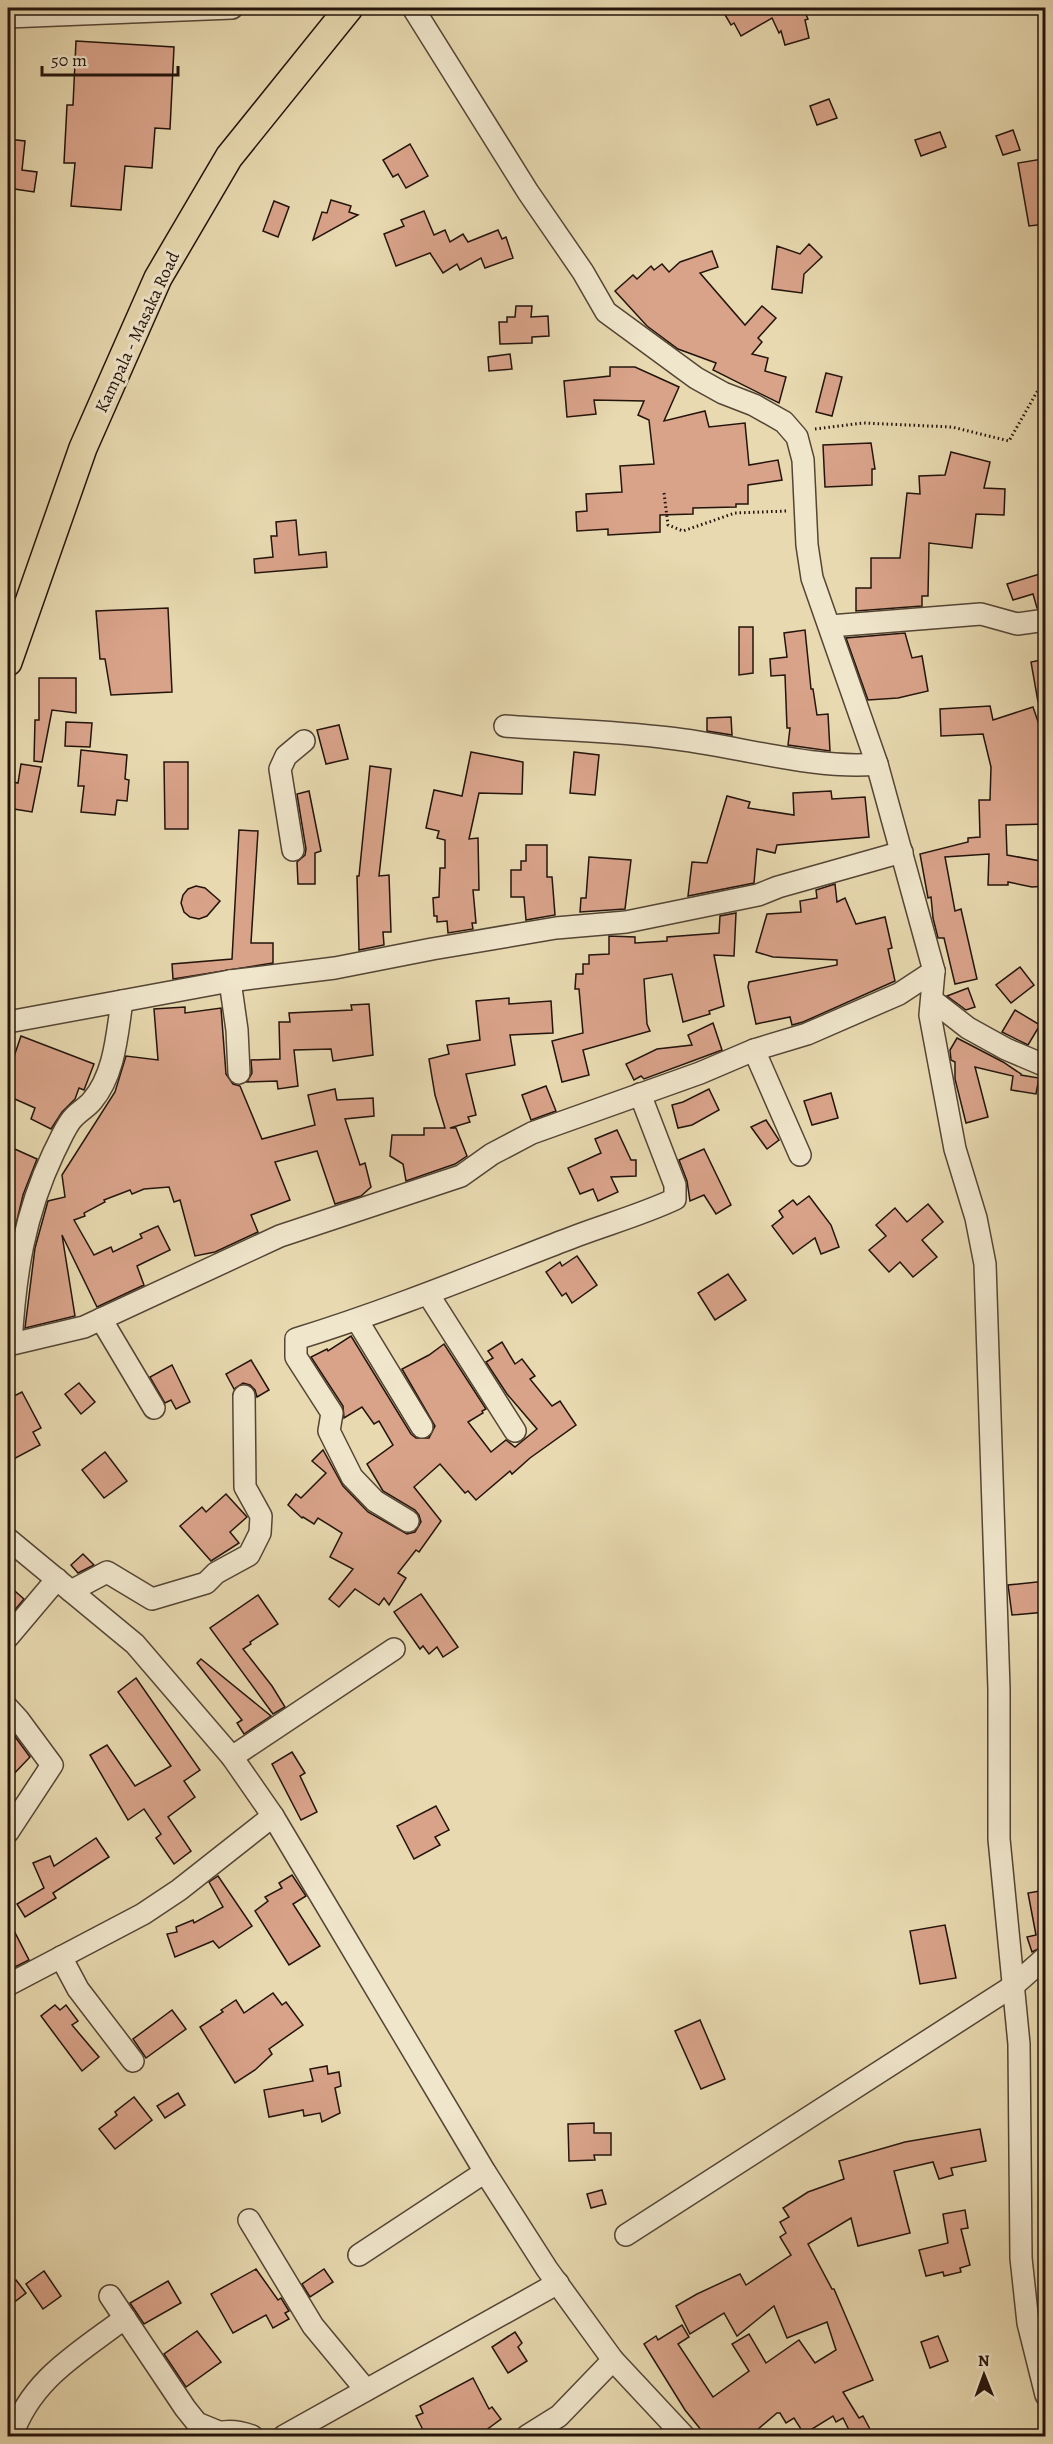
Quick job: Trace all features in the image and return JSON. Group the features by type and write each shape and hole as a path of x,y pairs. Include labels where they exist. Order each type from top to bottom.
{"main road":[{"name":"Kampala - Masaka Road","path":"8,662 83,448 158,278 229,157 349,8"}],"street":[{"path":"8,17 129,10 232,8"},
{"path":"413,8 533,200 584,272 606,312 696,378 784,422 797,437 803,460 807,545 812,578 877,764 934,971 930,1015 955,1149 976,1218 985,1264 999,1689 999,1839 1020,2075 1021,2258 1028,2322 1046,2395"},
{"path":"830,626 981,614 1017,624 1046,620"},
{"path":"505,726 669,738 810,760 859,766 877,764"},
{"path":"293,850 280,769 286,756 304,741"},
{"path":"8,1022 230,981 335,968 556,928 626,922 758,895 778,887 903,852"},
{"path":"122,1001 115,1050 102,1086 92,1102 73,1118 58,1144 25,1229 14,1292 9,1344 84,1327 280,1236 461,1176 492,1154 532,1134 700,1073 754,1050 807,1034 899,994 934,971"},
{"path":"230,981 237,1030 239,1073"},
{"path":"932,1000 968,1028 1006,1049 1046,1066"},
{"path":"754,1050 800,1155"},
{"path":"408,1521 375,1502 352,1477 329,1431 332,1413 296,1357 296,1340 428,1294 594,1228 655,1209 675,1199 675,1185 640,1094"},
{"path":"428,1294 515,1431"},
{"path":"101,1319 154,1408"},
{"path":"357,1320 422,1427"},
{"path":"8,1637 64,1585 107,1572 152,1599 206,1583 216,1573 249,1555 260,1533 261,1516 245,1487 244,1396"},
{"path":"8,1539 135,1644 232,1757 273,1816 485,2172 558,2283 613,2360 684,2436"},
{"path":"232,1757 394,1648"},
{"path":"8,1708 52,1765 8,1832"},
{"path":"8,1985 143,1914 178,1890 273,1816"},
{"path":"61,1957 78,1989 133,2061"},
{"path":"626,2235 1012,1986 1046,1957"},
{"path":"359,2255 485,2172"},
{"path":"249,2220 313,2326 366,2390"},
{"path":"284,2436 558,2283"},
{"path":"110,2296 197,2423 215,2434 239,2432 252,2436"},
{"path":"12,2436 27,2403 51,2373 125,2318"},
{"path":"527,2436 559,2416 613,2360"}],"path":[{"path":"797,437 819,427 863,423 952,427 1010,441 1046,375"},
{"path":"664,493 668,525 683,531 735,513 788,512"}],"building":[{"path":"721,8 803,8 808,19 805,20 809,38 785,45 781,31 779,33 772,18 741,36 734,23 731,25"},
{"path":"76,41 174,47 170,129 155,128 152,168 125,166 121,210 71,206 75,163 64,163 67,105 73,105"},
{"path":"829,99 837,118 817,125 810,106"},
{"path":"1013,130 1020,150 1003,155 996,136"},
{"path":"940,132 946,147 921,156 915,140"},
{"path":"8,139 25,141 22,170 37,172 34,192 8,188"},
{"path":"410,144 428,176 406,188 398,174 393,177 383,160"},
{"path":"1042,159 1046,181 1046,224 1029,226 1018,163"},
{"path":"331,200 351,206 349,212 358,215 313,240 322,212 327,213"},
{"path":"274,201 289,207 278,237 263,231"},
{"path":"424,211 434,235 445,230 450,242 463,234 468,242 498,230 502,239 506,237 513,258 485,268 481,258 460,270 457,264 443,273 430,253 396,266 384,234 404,226 401,220"},
{"path":"809,244 822,257 804,274 802,293 772,289 777,246 800,254"},
{"path":"712,251 718,267 700,273 745,325 762,306 776,318 758,338 762,342 752,354 768,358 765,371 786,377 779,403 713,370 716,363 678,349 647,326 615,291 633,275 637,279 651,266 654,270 662,264 669,272 680,262"},
{"path":"516,306 532,306 531,317 548,316 549,336 532,337 532,343 500,344 499,322 507,322 507,317 515,317"},
{"path":"510,354 512,369 489,371 488,357"},
{"path":"610,367 635,367 679,387 664,421 705,411 709,427 745,423 749,465 778,460 782,480 748,485 748,504 736,504 736,507 693,508 693,514 660,515 660,532 608,535 608,529 577,531 576,512 587,511 586,494 622,492 620,466 654,464 649,420 638,415 644,401 594,400 596,414 567,417 564,381 610,376"},
{"path":"826,373 842,377 832,416 816,412"},
{"path":"871,443 875,469 872,469 872,485 825,487 823,445"},
{"path":"951,452 990,462 984,488 1005,489 1004,515 976,514 972,548 929,543 928,596 922,596 922,606 856,611 856,588 871,588 871,558 900,558 907,493 920,494 919,476 945,475"},
{"path":"296,520 299,555 326,552 327,567 255,573 254,559 273,557 271,536 277,536 276,522"},
{"path":"1046,572 1046,607 1037,608 1033,594 1013,600 1007,584"},
{"path":"168,608 172,692 111,695 105,659 100,659 96,611"},
{"path":"739,627 753,627 753,673 739,675"},
{"path":"805,630 811,689 813,689 817,715 828,714 830,751 788,745 790,728 787,728 785,675 771,676 770,659 787,657 784,633"},
{"path":"905,633 912,658 922,656 928,691 898,698 868,700 846,638"},
{"path":"1046,659 1046,701 1038,702 1031,662"},
{"path":"39,678 76,678 76,713 52,710 42,762 34,761 35,720 39,720"},
{"path":"990,706 993,720 1033,707 1046,745 1046,824 1006,825 1007,855 1046,862 1046,886 1032,887 1008,882 1008,885 988,885 989,854 945,857 955,911 961,909 977,979 955,984 944,938 938,938 920,854 968,842 968,838 980,837 979,800 990,800 991,767 983,734 941,736 940,709"},
{"path":"731,717 732,735 707,731 707,718"},
{"path":"66,722 92,723 90,747 65,746"},
{"path":"339,725 348,759 326,764 317,730"},
{"path":"81,750 127,755 125,779 129,780 127,801 117,800 115,815 81,812 84,786 78,786"},
{"path":"471,752 523,762 522,794 479,793 469,839 478,838 479,890 473,890 476,923 472,923 473,929 448,933 447,921 437,922 437,916 434,916 433,898 439,897 440,868 445,868 445,840 437,838 439,831 426,828 434,790 462,796"},
{"path":"574,752 599,755 595,795 570,793"},
{"path":"164,762 188,762 188,829 165,829"},
{"path":"21,764 41,767 32,812 8,808 8,781 18,783"},
{"path":"370,766 391,769 379,876 389,875 391,932 383,932 384,945 359,950 357,876 359,876"},
{"path":"309,791 321,851 315,853 315,884 298,884 297,862 305,855 306,849 297,794"},
{"path":"831,791 832,799 865,797 869,837 777,845 775,853 757,849 754,883 688,896 692,862 707,863 727,796 750,802 748,808 794,815 793,793"},
{"path":"239,830 258,831 251,943 273,943 273,963 173,979 172,964 232,959"},
{"path":"526,845 547,845 547,877 552,877 555,915 526,920 524,897 511,897 511,870 521,870 521,861 526,861"},
{"path":"589,857 631,860 625,909 580,912 581,898 586,898"},
{"path":"835,884 837,902 845,898 856,924 885,917 892,948 888,949 895,981 803,1022 792,1025 790,1017 756,1024 748,987 749,982 837,965 837,960 773,957 756,952 767,914 801,912 800,901 817,898 816,890"},
{"path":"196,886 205,888 220,901 207,916 199,919 190,917 184,912 181,903 188,889"},
{"path":"736,913 734,956 714,955 724,1006 709,1011 710,1014 683,1022 672,974 644,979 647,1024 650,1031 583,1050 589,1075 562,1082 552,1041 583,1033 579,989 575,989 576,974 583,974 583,964 589,964 589,955 609,954 609,936 635,937 635,943 667,941 667,937 719,933 720,916"},
{"path":"1020,967 1034,985 1011,1003 996,985"},
{"path":"968,988 975,1007 966,1010 947,996"},
{"path":"509,998 509,1004 551,1001 553,1033 510,1035 515,1065 466,1074 476,1115 468,1117 470,1122 450,1128 456,1128 467,1156 455,1164 406,1181 403,1164 390,1156 392,1135 424,1135 424,1128 445,1128 435,1095 429,1059 449,1054 447,1045 480,1040 476,1001"},
{"path":"369,1004 373,1055 333,1061 331,1049 294,1050 298,1086 278,1089 277,1081 247,1082 252,1073 251,1060 280,1059 279,1022 290,1022 289,1013 352,1010 351,1005"},
{"path":"185,1007 185,1013 221,1008 226,1074 233,1084 240,1086 262,1139 315,1125 308,1095 335,1089 337,1100 373,1098 374,1116 345,1119 360,1165 365,1163 371,1187 361,1196 335,1204 317,1151 275,1162 290,1200 251,1215 258,1232 215,1252 195,1256 180,1200 174,1202 169,1187 144,1189 132,1194 130,1190 104,1200 105,1202 84,1213 85,1216 74,1220 94,1255 111,1247 113,1252 142,1238 140,1234 158,1226 170,1250 137,1266 144,1285 97,1307 62,1235 75,1316 25,1328 35,1248 48,1201 65,1197 62,1175 115,1092 126,1056 158,1060 154,1009"},
{"path":"1015,1010 1040,1025 1028,1045 1002,1032"},
{"path":"713,1023 722,1050 644,1079 641,1076 634,1080 626,1064 657,1049 692,1045 688,1035"},
{"path":"21,1036 94,1064 84,1090 79,1088 75,1099 62,1112 51,1129 31,1119 35,1108 8,1096 8,1074"},
{"path":"957,1038 1003,1062 1021,1075 1039,1078 1036,1094 1011,1090 1013,1076 975,1067 988,1117 966,1123 955,1079 955,1062 951,1060 950,1050"},
{"path":"546,1086 556,1111 531,1120 522,1095"},
{"path":"709,1089 719,1110 692,1125 678,1128 672,1105"},
{"path":"831,1093 838,1118 812,1125 804,1101"},
{"path":"766,1120 779,1140 767,1149 751,1127"},
{"path":"617,1130 631,1160 636,1160 636,1176 611,1177 618,1192 598,1201 593,1189 580,1194 568,1168 601,1153 595,1139"},
{"path":"8,1146 37,1159 23,1195 8,1258"},
{"path":"704,1149 731,1205 716,1214 704,1195 690,1201 687,1181 679,1160"},
{"path":"809,1196 831,1225 839,1247 821,1254 815,1238 793,1254 772,1226 783,1217 779,1211 793,1200 797,1205"},
{"path":"928,1204 943,1222 922,1240 937,1257 913,1277 900,1262 889,1272 869,1250 886,1236 876,1225 895,1208 907,1222"},
{"path":"577,1256 597,1285 572,1303 566,1293 562,1296 546,1272 560,1262 562,1266"},
{"path":"728,1274 746,1300 715,1320 698,1293"},
{"path":"351,1336 411,1434 416,1438 429,1438 435,1426 402,1369 444,1344 486,1409 468,1422 491,1452 506,1440 515,1447 537,1429 507,1394 486,1362 493,1358 488,1351 502,1342 515,1364 522,1359 535,1376 530,1379 552,1406 560,1401 576,1425 512,1474 510,1471 476,1500 468,1491 465,1493 440,1464 414,1487 441,1521 419,1552 416,1550 398,1573 406,1578 389,1605 384,1598 379,1605 355,1589 339,1607 329,1599 353,1569 330,1557 342,1533 318,1518 314,1524 302,1518 288,1505 296,1494 301,1498 326,1473 312,1461 323,1450 343,1486 368,1512 407,1534 415,1532 421,1522 415,1510 383,1491 367,1464 393,1445 379,1421 374,1424 362,1407 344,1418 343,1406 311,1357 327,1349 328,1351"},
{"path":"251,1360 269,1390 257,1397 250,1385 243,1383 234,1389 226,1374"},
{"path":"172,1365 190,1402 176,1409 171,1400 165,1403 150,1377"},
{"path":"79,1383 95,1402 81,1414 65,1394"},
{"path":"22,1392 41,1428 33,1432 40,1445 8,1462 8,1399"},
{"path":"105,1452 127,1481 104,1498 82,1470"},
{"path":"226,1494 247,1517 230,1532 239,1543 211,1561 180,1526 202,1507 206,1512"},
{"path":"83,1554 94,1565 78,1573 71,1565"},
{"path":"1046,1581 1046,1612 1012,1615 1008,1585"},
{"path":"8,1585 24,1599 8,1618"},
{"path":"421,1594 458,1647 443,1657 437,1647 429,1654 423,1646 420,1649 394,1612"},
{"path":"258,1595 278,1624 243,1649 285,1707 273,1714 210,1628"},
{"path":"201,1659 271,1716 244,1734 237,1723 242,1720 197,1663"},
{"path":"136,1678 200,1770 184,1781 195,1797 168,1817 191,1851 174,1864 156,1838 161,1834 144,1809 128,1820 90,1755 107,1745 135,1786 171,1766 118,1692"},
{"path":"8,1727 30,1757 8,1780"},
{"path":"292,1752 305,1773 300,1776 317,1812 301,1820 272,1764"},
{"path":"436,1806 449,1830 435,1837 440,1845 414,1859 397,1826"},
{"path":"96,1838 109,1857 53,1893 56,1898 25,1917 17,1904 44,1888 33,1863 50,1856 54,1866"},
{"path":"292,1875 306,1896 293,1904 320,1946 289,1965 255,1911 268,1901 265,1897 282,1888 279,1883"},
{"path":"218,1876 252,1926 219,1948 213,1941 175,1957 167,1934 177,1932 176,1927 193,1920 194,1923 223,1907 209,1882"},
{"path":"1046,1890 1046,1945 1032,1952 1027,1937 1036,1935 1028,1893"},
{"path":"8,1919 29,1960 11,1969 8,1962"},
{"path":"945,1925 956,1978 920,1984 910,1931"},
{"path":"273,1993 282,2005 286,2002 303,2025 269,2049 272,2054 255,2070 235,2083 200,2027 223,2012 221,2010 236,2000 244,2013"},
{"path":"55,2005 60,2010 66,2005 78,2021 72,2025 99,2057 82,2071 41,2016"},
{"path":"172,2010 186,2029 146,2058 133,2039"},
{"path":"700,2020 725,2079 701,2089 675,2031"},
{"path":"327,2066 328,2074 339,2072 341,2086 335,2088 340,2113 322,2122 320,2113 304,2116 303,2110 269,2117 264,2090 313,2081 310,2069"},
{"path":"178,2093 185,2105 165,2118 157,2106"},
{"path":"134,2097 152,2120 115,2149 99,2129 117,2115 115,2112"},
{"path":"594,2123 594,2133 611,2133 611,2155 594,2155 595,2160 569,2161 568,2124"},
{"path":"980,2129 986,2161 951,2168 953,2175 939,2179 933,2162 894,2171 910,2233 858,2246 851,2218 808,2244 834,2289 873,2380 843,2392 859,2418 863,2416 871,2431 852,2436 843,2418 836,2422 833,2416 804,2434 794,2418 786,2423 780,2413 777,2413 750,2436 706,2436 685,2410 644,2344 656,2336 658,2340 682,2325 689,2337 678,2344 713,2397 749,2371 732,2344 749,2334 766,2363 799,2340 815,2363 836,2350 827,2322 787,2338 774,2306 737,2336 724,2313 690,2334 676,2306 740,2274 746,2285 791,2255 780,2237 786,2233 780,2222 789,2217 783,2208 808,2192 844,2179 839,2161 905,2142"},
{"path":"602,2190 606,2204 591,2208 587,2194"},
{"path":"965,2210 968,2228 961,2229 970,2265 960,2268 961,2272 944,2276 943,2272 926,2276 919,2250 948,2243 943,2214"},
{"path":"256,2269 278,2300 281,2298 289,2311 285,2313 289,2319 273,2328 266,2315 233,2333 211,2294"},
{"path":"324,2269 333,2282 310,2297 302,2284"},
{"path":"44,2271 61,2296 43,2309 26,2284"},
{"path":"16,2280 26,2293 8,2307 8,2286"},
{"path":"168,2281 181,2303 144,2324 130,2303"},
{"path":"197,2331 221,2362 186,2387 164,2354"},
{"path":"515,2332 522,2343 518,2347 527,2361 508,2373 492,2347"},
{"path":"938,2336 948,2361 930,2368 921,2342"},
{"path":"473,2378 489,2409 492,2407 501,2419 478,2436 426,2436 416,2416 423,2413 420,2406"}]}
